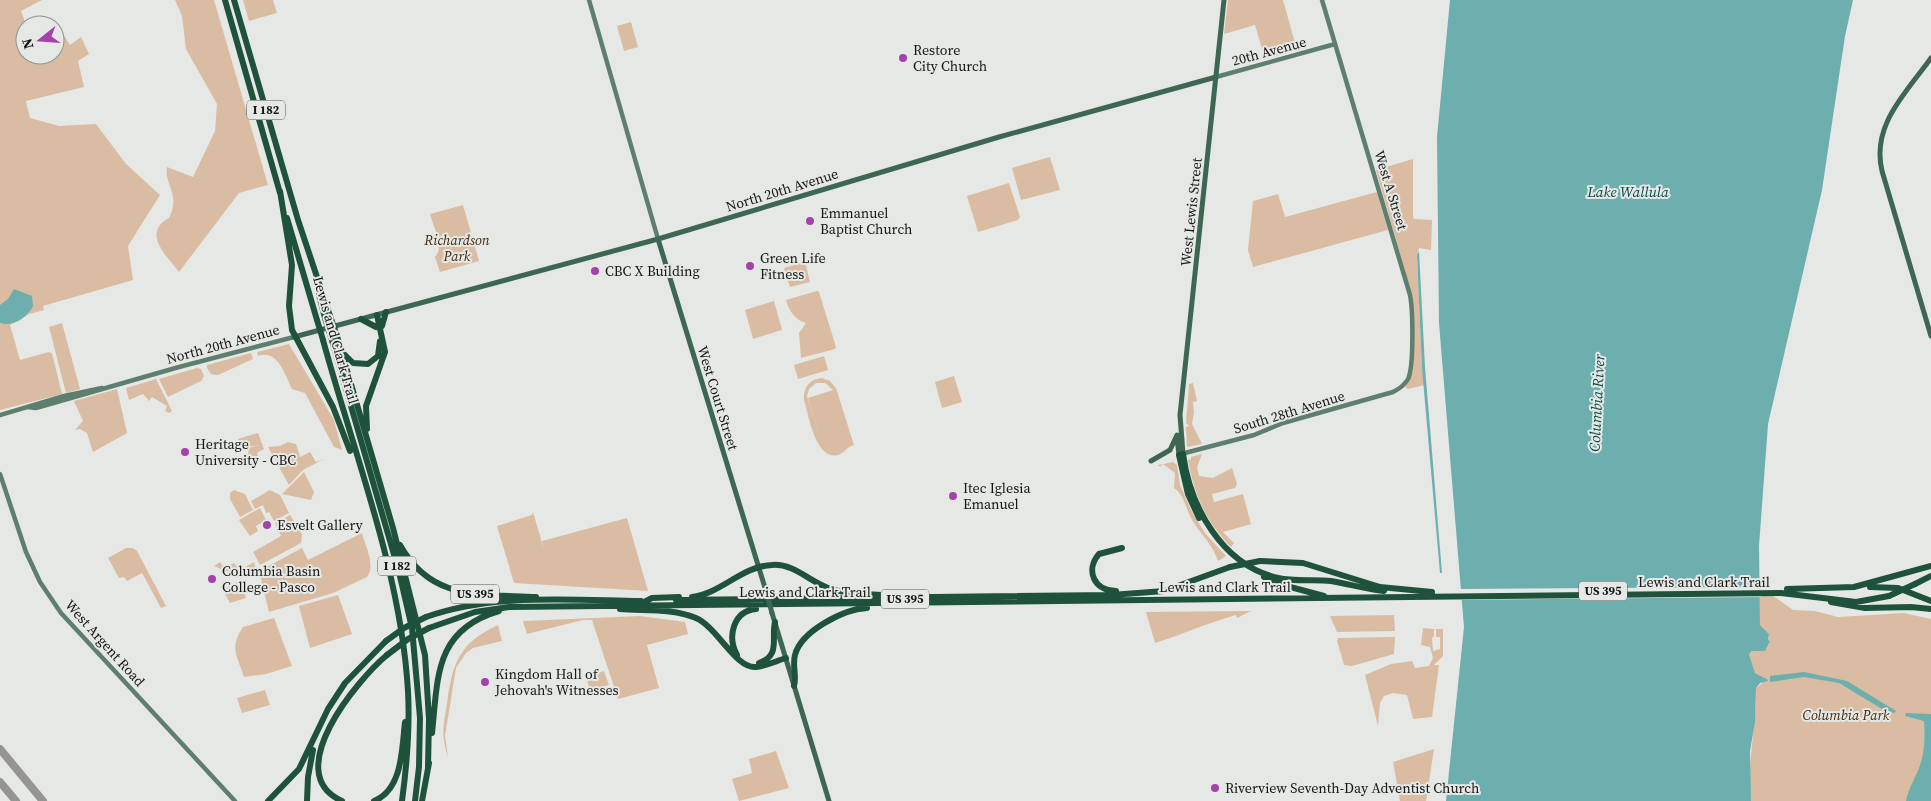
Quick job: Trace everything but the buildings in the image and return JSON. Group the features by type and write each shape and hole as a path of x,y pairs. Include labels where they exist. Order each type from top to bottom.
{"highway":[{"name":"Lewis and Clark Trail","path":"225,0 384,551 401,633 408,690"},
{"name":"I 182","path":"234,0 334,337 410,616 420,718 420,762 415,801"},
{"path":"280,191 292,265 289,311 294,337 340,422 380,548 384,551"},
{"path":"334,337 348,360 356,365 365,365 376,359 380,350 379,328 386,312"},
{"path":"372,457 366,406 385,352 375,316"},
{"path":"360,319 379,328"},
{"name":"Lewis and Clark Trail","path":"334,337 393,528"},
{"path":"1181,454 1190,486 1202,516 1230,550 1256,570 1280,579 1329,581 1373,590 1398,590"},
{"path":"1181,454 1185,486 1192,504 1206,530 1227,553 1254,572 1279,584 1315,594 1350,598"},
{"path":"393,528 424,656 428,719 428,767"},
{"name":"US 395","path":"393,528 399,543 414,566 430,581 448,589 468,593 589,600"},
{"path":"1122,548 1103,552 1094,561 1092,576 1102,589 1117,591 1177,588"},
{"name":"Lewis and Clark Trail","path":"589,600 899,599 1111,595 1164,591 1177,588 1230,567 1260,561 1303,563 1371,584 1398,590 1433,594"},
{"path":"646,601 652,598 690,597 708,593 758,566 783,565 831,590 899,599"},
{"name":"Lewis and Clark Trail","path":"513,608 1350,598 1433,594 1772,592 1847,588 1885,580 1930,566"},
{"name":"Lewis and Clark Trail","path":"1772,592 1856,602 1889,596 1931,576"},
{"path":"1915,584 1931,581"},
{"path":"1847,588 1894,587 1931,601"},
{"path":"1781,594 1859,608 1911,607 1931,609"},
{"path":"268,801 299,769 345,683 365,659 404,628 426,617 452,608 482,602 589,600"},
{"path":"794,686 795,654 806,637 843,613 888,604"},
{"path":"768,605 746,610 737,618 733,642 740,658 754,664 769,658 774,648 775,622"},
{"path":"609,606 614,609 676,613 696,618 713,630 739,661 748,666 758,666 786,658"},
{"path":"422,801 428,767 436,680 445,654 458,636 474,622 488,615 513,608"},
{"name":"US 395","path":"342,801 330,793 319,773 321,750 332,723 349,694 360,680 408,639 429,628 476,612 513,608"},
{"path":"374,801 390,788 397,772 408,690"},
{"name":"I 182","path":"402,801 408,740 408,690"},
{"path":"307,801 309,767 320,727"}],"main road":[{"name":"West Court Street","path":"589,0 658,239 829,801"},
{"name":"West Lewis Street","path":"1181,454 1180,426 1224,0"},
{"name":"West A Street","path":"1322,0 1410,295 1412,310 1410,372 1401,387"},
{"name":"20th Avenue","path":"1209,79 1335,44"},
{"path":"1931,58 1885,124 1878,148 1882,171 1931,336"},
{"name":"North 20th Avenue","path":"1,415 78,392 103,388 658,239 999,137 1209,79"},
{"name":"South 28th Avenue","path":"1181,454 1254,435 1283,423 1391,393 1401,387"},
{"name":"West Lewis Street","path":"1180,426 1177,435 1181,454"},
{"path":"1150,461 1170,450 1177,435"},
{"name":"West Argent Road","path":"0,474 26,552 40,582 61,613 235,801"}],"green space":[{"path":"0,0 42,0 21,11 22,15 15,15 15,65 65,65 65,37 70,45 81,37 89,54 78,61 84,87 26,101 30,118 59,126 96,124 126,164 160,195 128,246 133,280 43,306 44,310 29,314 10,325 20,360 49,352 52,353 62,394 0,410"},
{"path":"175,0 214,0 268,185 239,193 179,272 163,252 157,237 157,231 161,224 169,218 173,202 167,167 193,177 215,131 217,104 186,49 182,16"},
{"path":"243,0 273,0 277,13 249,21"},
{"path":"1228,0 1283,0 1297,50 1265,59 1255,25 1224,34"},
{"path":"631,22 638,47 624,51 617,26"},
{"path":"1050,157 1060,190 1021,200 1012,168"},
{"path":"1413,159 1413,216 1414,219 1432,220 1431,250 1419,248 1417,255 1422,368 1425,385 1408,389 1405,387 1413,370 1413,299 1376,170"},
{"path":"1009,183 1020,217 1018,220 978,232 967,196"},
{"path":"1377,192 1388,230 1253,267 1248,250 1253,201 1278,194 1285,217"},
{"name":"Richardson Park","path":"463,205 479,261 440,272 435,257 438,253 439,242 430,214"},
{"path":"805,262 810,282 790,287 784,268"},
{"path":"819,292 836,347 835,349 801,358 799,333 806,323 799,320 793,314 786,300"},
{"path":"774,301 782,330 753,339 745,310"},
{"path":"62,323 80,389 66,393 49,327"},
{"path":"289,344 334,420 342,450 334,447 305,393 292,389 276,360 271,356 258,356 257,352"},
{"path":"251,353 253,359 218,375 211,374 207,368 207,365"},
{"path":"824,356 828,370 798,379 794,365"},
{"path":"197,368 201,369 204,376 201,381 168,397 159,379"},
{"path":"954,376 962,402 942,408 935,382"},
{"path":"822,378 830,381 836,388 854,445 838,455 830,455 818,444 804,400 808,384","holes":["816,383 825,383 833,390 808,398 822,443 807,396 809,389"]},
{"path":"156,379 172,411 169,413 165,411 167,406 152,397 149,401 143,394 129,400 126,388"},
{"path":"1193,383 1197,401 1193,402 1192,424 1202,444 1187,447 1186,427 1189,426 1186,423 1189,384"},
{"path":"117,389 127,433 93,452 87,433 80,429 75,430 83,421 74,401"},
{"path":"258,433 264,449 257,453 258,456 255,458 248,455 249,448 260,445 249,447 250,439 248,448 244,450 238,439"},
{"path":"288,442 296,444 300,457 310,452 316,462 324,459 303,470 289,485 268,447 280,446"},
{"path":"1202,454 1197,467 1199,476 1213,478 1232,468 1237,484 1235,488 1212,494 1214,502 1243,494 1251,524 1223,532 1234,543 1231,547 1215,528 1202,507 1194,484 1188,460 1190,459 1191,461 1191,457"},
{"path":"1173,462 1177,465 1180,485 1192,512 1205,533 1226,556 1218,561 1213,549 1191,518 1182,497 1174,488 1175,473 1163,464"},
{"path":"304,472 314,492 311,500 282,494"},
{"path":"234,490 245,494 253,510 240,517 230,499 230,493"},
{"path":"270,490 280,495 289,513 274,521 269,512 266,513 263,505 255,509 251,501"},
{"path":"260,508 266,520 256,526 258,531 250,536 239,520"},
{"path":"533,512 545,553 542,541 627,518 648,591 514,583 497,526 532,515"},
{"path":"290,515 302,534 301,543 260,565 253,552 281,536 275,523"},
{"path":"362,533 370,561 367,577 333,593 269,612 259,571 302,548 308,560"},
{"path":"126,548 133,548 137,551 166,606 161,608 142,573 127,581 124,577 119,578 108,558"},
{"path":"220,562 224,568 234,563 240,570 254,562 256,569 238,576 214,566"},
{"path":"241,580 246,598 230,603 223,590"},
{"path":"338,595 352,634 310,648 299,606"},
{"name":"Columbia Park","path":"1759,595 1772,595 1793,610 1815,611 1838,617 1904,613 1931,619 1931,801 1751,801 1750,773 1756,688 1767,679 1755,673 1749,654 1752,651 1765,651 1769,641 1769,634 1760,625"},
{"path":"1251,611 1237,618 1236,615 1225,618 1155,643 1146,612"},
{"path":"1394,615 1395,631 1337,632 1330,616"},
{"path":"640,616 685,622 688,634 647,645 659,688 618,699 592,620 583,620 527,634 523,621"},
{"path":"274,618 292,666 266,674 244,677 235,646 239,634 243,627"},
{"path":"498,625 502,641 473,648 466,653 456,668 445,736 448,757 444,743 444,725 455,666 466,647 474,639"},
{"path":"1423,628 1434,629 1434,636 1432,638 1433,651 1440,649 1440,637 1436,637 1436,629 1443,629 1443,656 1434,665 1439,665 1432,717 1413,719 1407,695 1393,693 1384,696 1380,703 1378,726 1365,675 1391,664 1412,661 1415,668 1429,666 1433,658 1430,647 1421,645"},
{"path":"1395,637 1394,654 1352,666 1344,665 1337,641 1338,638"},
{"path":"604,671 609,685 590,690 586,676"},
{"path":"265,690 270,705 242,713 237,698"},
{"path":"1434,749 1426,801 1400,801 1393,762"},
{"path":"776,751 789,788 739,801 732,779 752,773 749,759"}],"water":[{"name":"Lake Wallula","path":"1450,0 1853,0 1845,36 1822,190 1768,424 1759,546 1760,625 1769,634 1768,640 1770,641 1765,651 1752,651 1749,654 1755,673 1768,681 1760,683 1756,688 1755,722 1750,751 1751,801 1446,801 1464,627 1439,323 1437,137"},
{"path":"1419,251 1425,367 1442,573 1440,573 1422,368 1417,255"},
{"path":"14,289 32,296 33,306 19,321 10,324 0,323 0,305 8,299"},
{"path":"1804,672 1847,681 1896,711 1894,713 1882,709 1839,683 1804,677 1770,682 1770,676"},
{"path":"1906,713 1931,714 1931,801 1906,801 1921,762 1924,721 1905,716"}],"pier":[{"path":"1761,587 1762,597 1460,600 1459,589"}],"taxiway":[{"path":"0,749 43,801"},
{"path":"0,782 16,801"}],"place":[{"name":"Restore City Church","path":"903,58"},
{"name":"Emmanuel Baptist Church","path":"810,221"},
{"name":"Green Life Fitness","path":"750,266"},
{"name":"CBC X Building","path":"595,271"},
{"name":"Heritage University - CBC","path":"185,452"},
{"name":"Itec Iglesia Emanuel","path":"953,496"},
{"name":"Esvelt Gallery","path":"267,525"},
{"name":"Columbia Basin College - Pasco","path":"212,579"},
{"name":"Kingdom Hall of Jehovah's Witnesses","path":"485,682"},
{"name":"Riverview Seventh-Day Adventist Church","path":"1215,788"}],"water label":[{"name":"Columbia River","path":"1597,403"}]}
